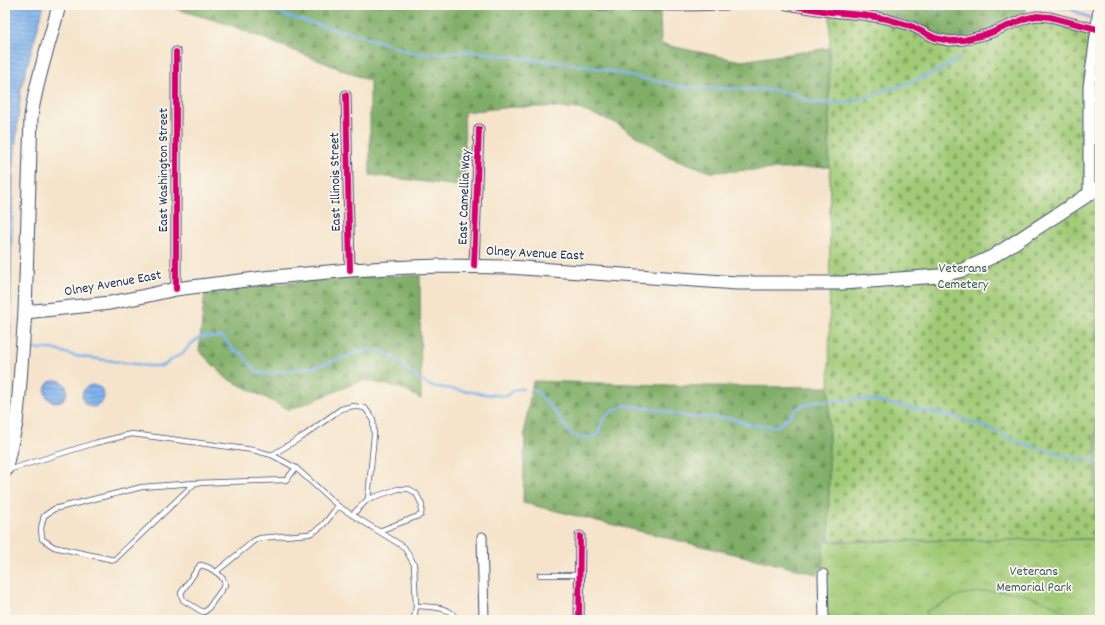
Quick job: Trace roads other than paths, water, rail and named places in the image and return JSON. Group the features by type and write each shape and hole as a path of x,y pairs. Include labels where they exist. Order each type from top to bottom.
{"main road":[{"path":"5,470 16,423 19,395 25,312 31,117 36,86 59,5"},
{"name":"Olney Avenue East","path":"25,312 110,303 176,289 350,270 434,266 509,267 725,283 829,283 936,276 963,270 992,257 1095,190"}],"street":[{"path":"596,5 727,5"},
{"path":"787,5 887,19 911,26 935,38 950,41 964,40 988,34 1027,18 1037,16 1050,17 1097,29"},
{"path":"1095,190 1088,121 1089,86 1095,77 1099,5"},
{"name":"East Washington Street","path":"176,52 176,289"},
{"name":"East Illinois Street","path":"346,94 350,270"},
{"name":"East Camellia Way","path":"474,266 479,129"},
{"path":"579,620 580,536"},
{"path":"482,537 484,620"},
{"path":"823,574 824,620"}],"lane":[{"path":"272,455 305,435 341,409 353,406 365,408 373,419 374,435 368,499"},
{"path":"5,470 95,443 132,434 253,450 272,455 296,468 338,506 404,547 414,564 416,606 414,620"},
{"path":"195,483 114,560 54,547 42,539 41,528 44,516 54,509 142,487 195,483 286,480 296,468"},
{"path":"352,515 368,499 398,489 409,490 416,493 422,505 421,515 379,531"},
{"path":"216,572 255,540 260,538 309,534 316,532 338,506"},
{"path":"203,565 216,572 224,579 225,585 207,610 201,612 183,600 181,592 198,566 203,565"},
{"path":"540,575 580,575"},
{"path":"416,606 447,609 456,617 456,620"}],"water":[{"path":"5,5 44,5 21,88 13,173 10,348 8,395 5,412"},
{"path":"56,380 64,383 67,391 64,399 56,402 48,399 45,391 48,383"},
{"path":"93,385 101,388 104,396 101,404 93,407 85,404 82,396 85,388"}],"waterway":[{"path":"263,5 289,17 340,31 354,33 414,53 439,54 471,51 591,67 682,87 775,90 796,95 814,103 845,103 906,84 939,71 961,57"},
{"path":"928,5 932,10 963,5"},
{"path":"1015,5 1042,5"},
{"path":"1049,5 1071,9 1090,18"},
{"path":"32,349 52,349 76,356 149,366 162,366 184,352 191,344 201,337 223,337 233,350 242,353 258,373 269,374 318,366 365,350 380,350 394,357 417,378 431,386 506,396 516,389 523,389"},
{"path":"532,389 542,396 570,432 578,437 584,438 598,435 602,421 611,412 624,405 654,409 689,417 731,418 750,425 779,426 799,407 814,402 866,399 956,417 996,431 1030,446 1079,459 1100,461"}],"park label":[{"name":"Veterans Cemetery","path":"963,278"},
{"name":"Veterans Memorial Park","path":"1034,580"}]}
